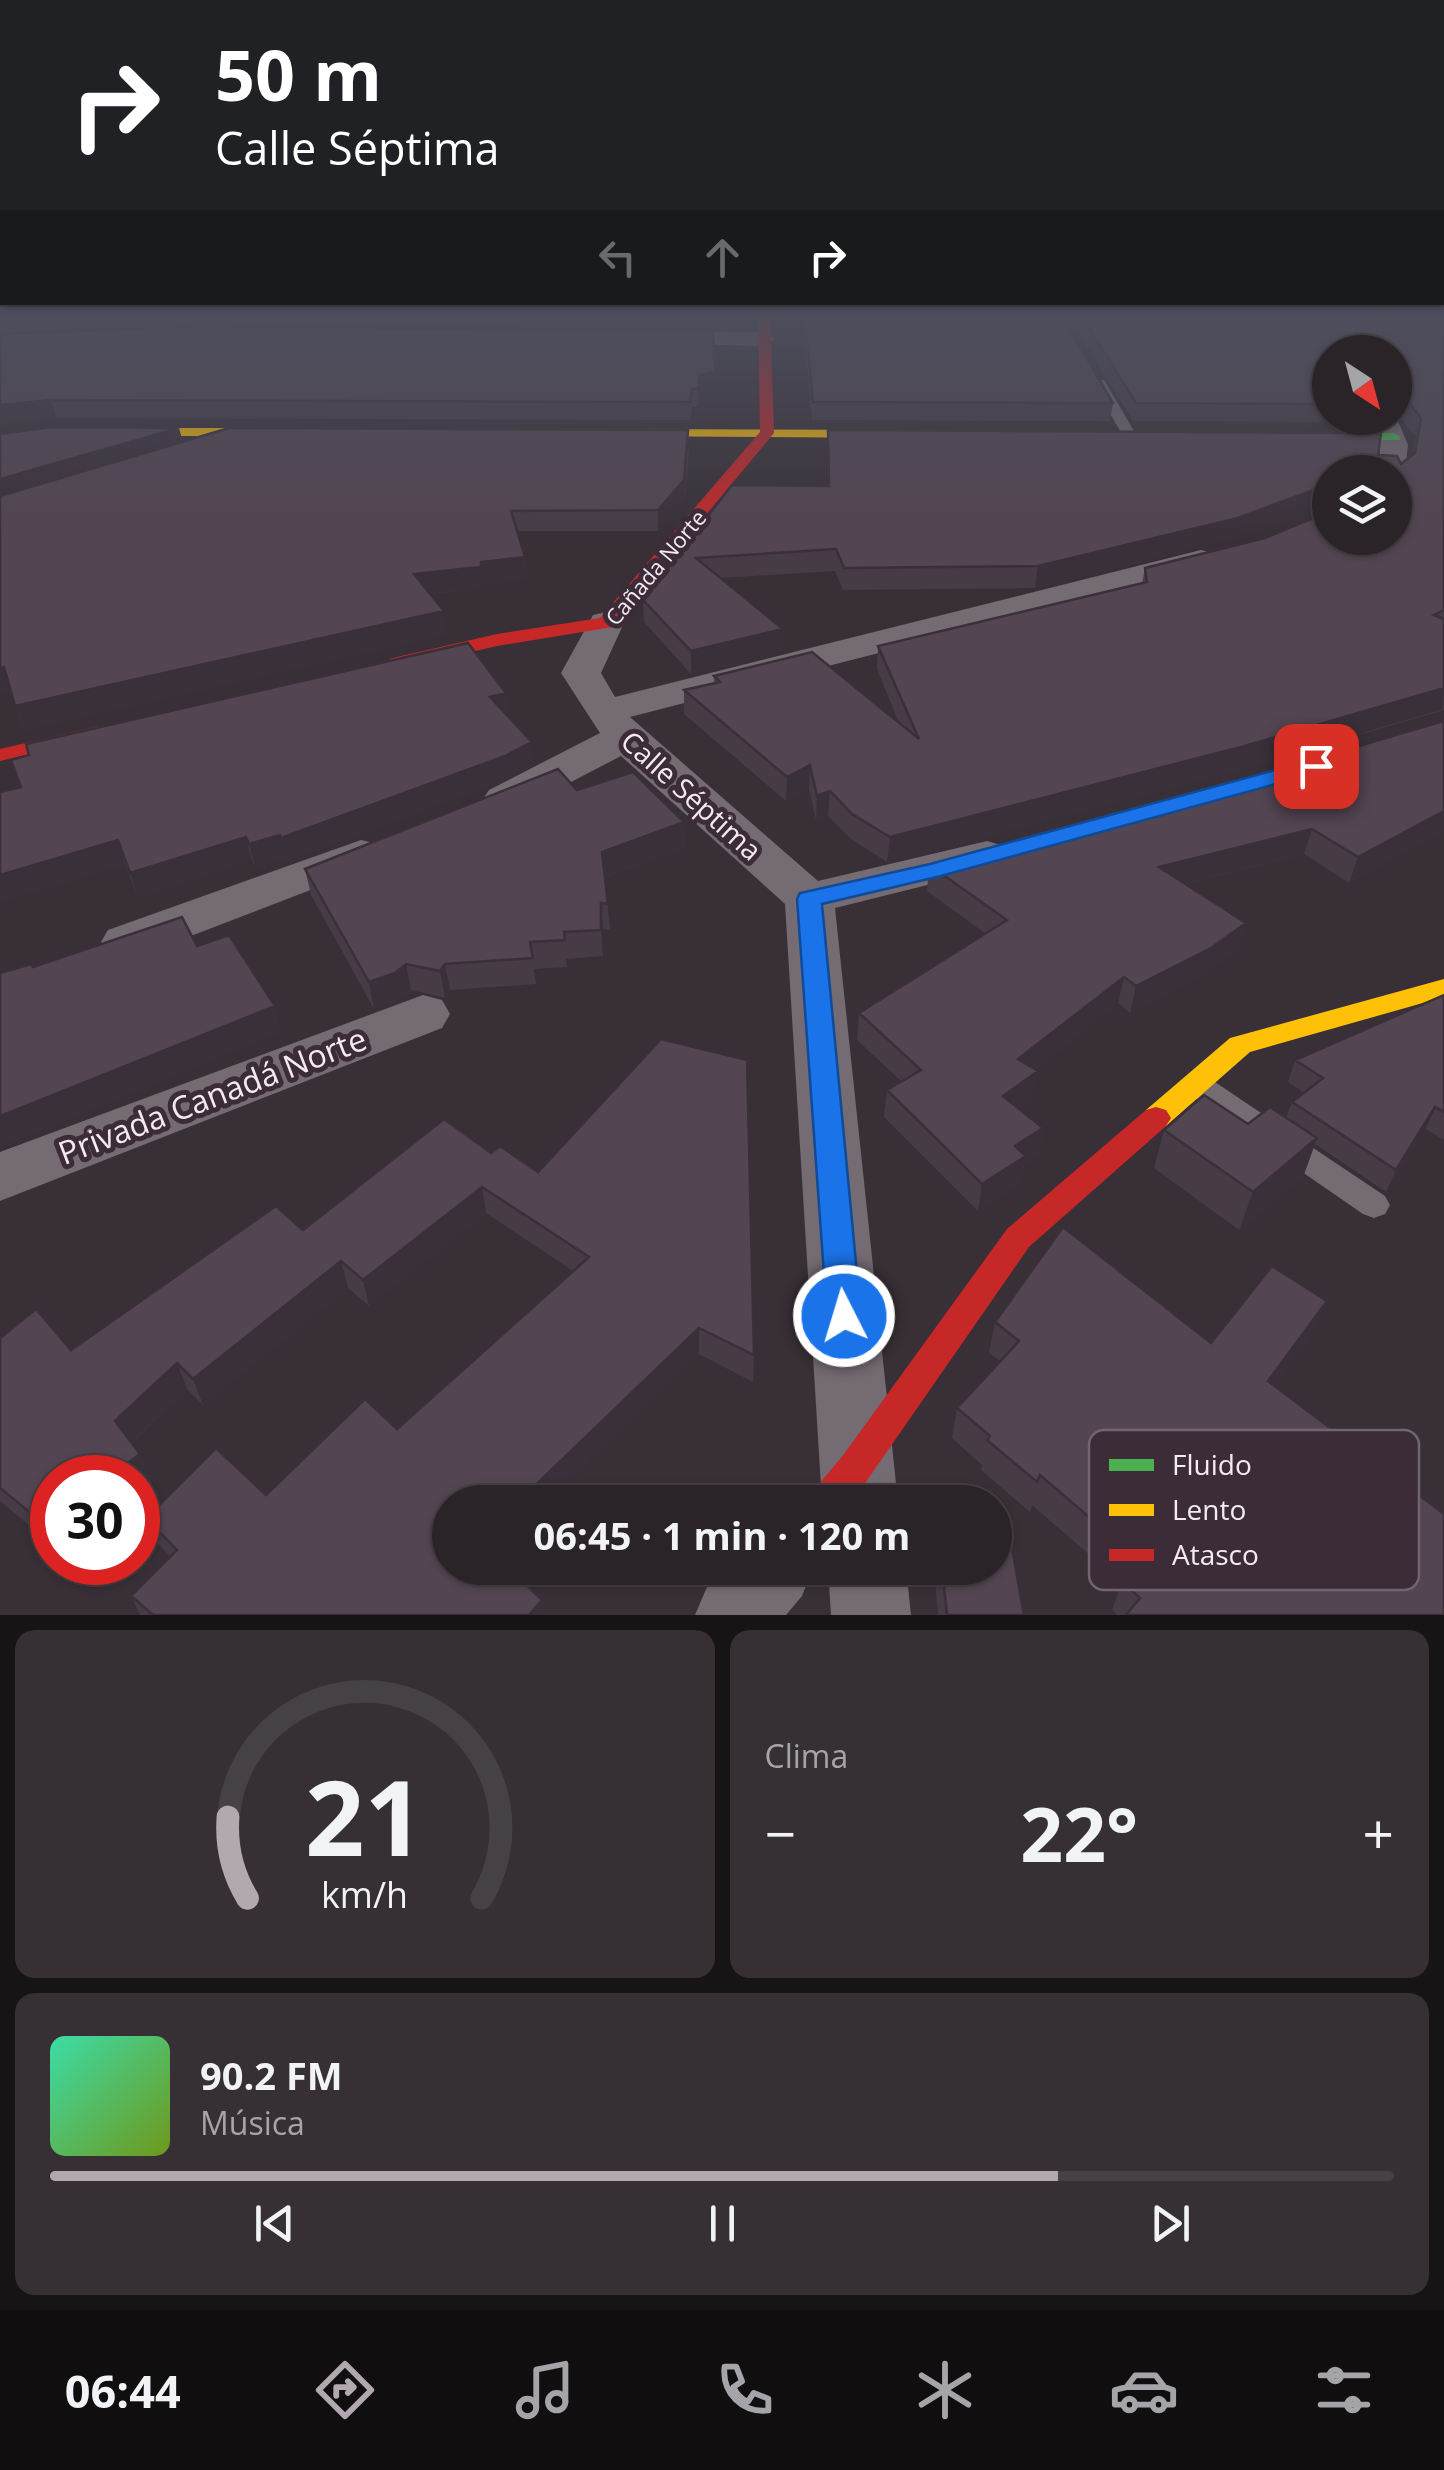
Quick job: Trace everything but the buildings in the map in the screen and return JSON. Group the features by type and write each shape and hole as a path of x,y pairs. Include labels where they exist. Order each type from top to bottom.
{"street":[{"path":"766,388 768,434"},
{"path":"0,439 56,432 318,432"},
{"path":"592,433 920,434"},
{"path":"1280,436 1312,433"},
{"name":"Cañada Norte","path":"614,725 581,672 606,622 768,434"},
{"name":"Calle Séptima","path":"614,725 1227,554"},
{"path":"382,667 497,640 606,622"},
{"path":"471,812 525,791 614,725"},
{"name":"Calle Séptima","path":"614,725 809,899"},
{"path":"0,755 115,729"},
{"path":"90,953 162,931 398,840"},
{"path":"849,1485 809,899 1026,845"},
{"path":"853,1485 1018,1238 1194,1083 1240,1045 1444,988"},
{"name":"Privada Canadá Norte","path":"0,1177 424,1014"},
{"path":"735,1615 760,1585"},
{"path":"868,1585 871,1615"}],"lane":[{"path":"1102,388 1130,436"},
{"path":"204,449 259,432"},
{"path":"1194,1083 1374,1205"}],"traffic: fast":[{"path":"1307,437 1394,437"}],"traffic: slow":[{"path":"0,439 56,432 291,432"},
{"path":"612,433 901,434"},
{"path":"1156,1118 1240,1045 1444,988"}],"traffic: jam":[{"path":"397,663 497,640 606,623 767,433 766,388"},
{"path":"0,755 99,732"},
{"path":"842,1485 1018,1238 1156,1118"}],"route":[{"path":"844,1316 809,899 932,871 1316,766"}]}
